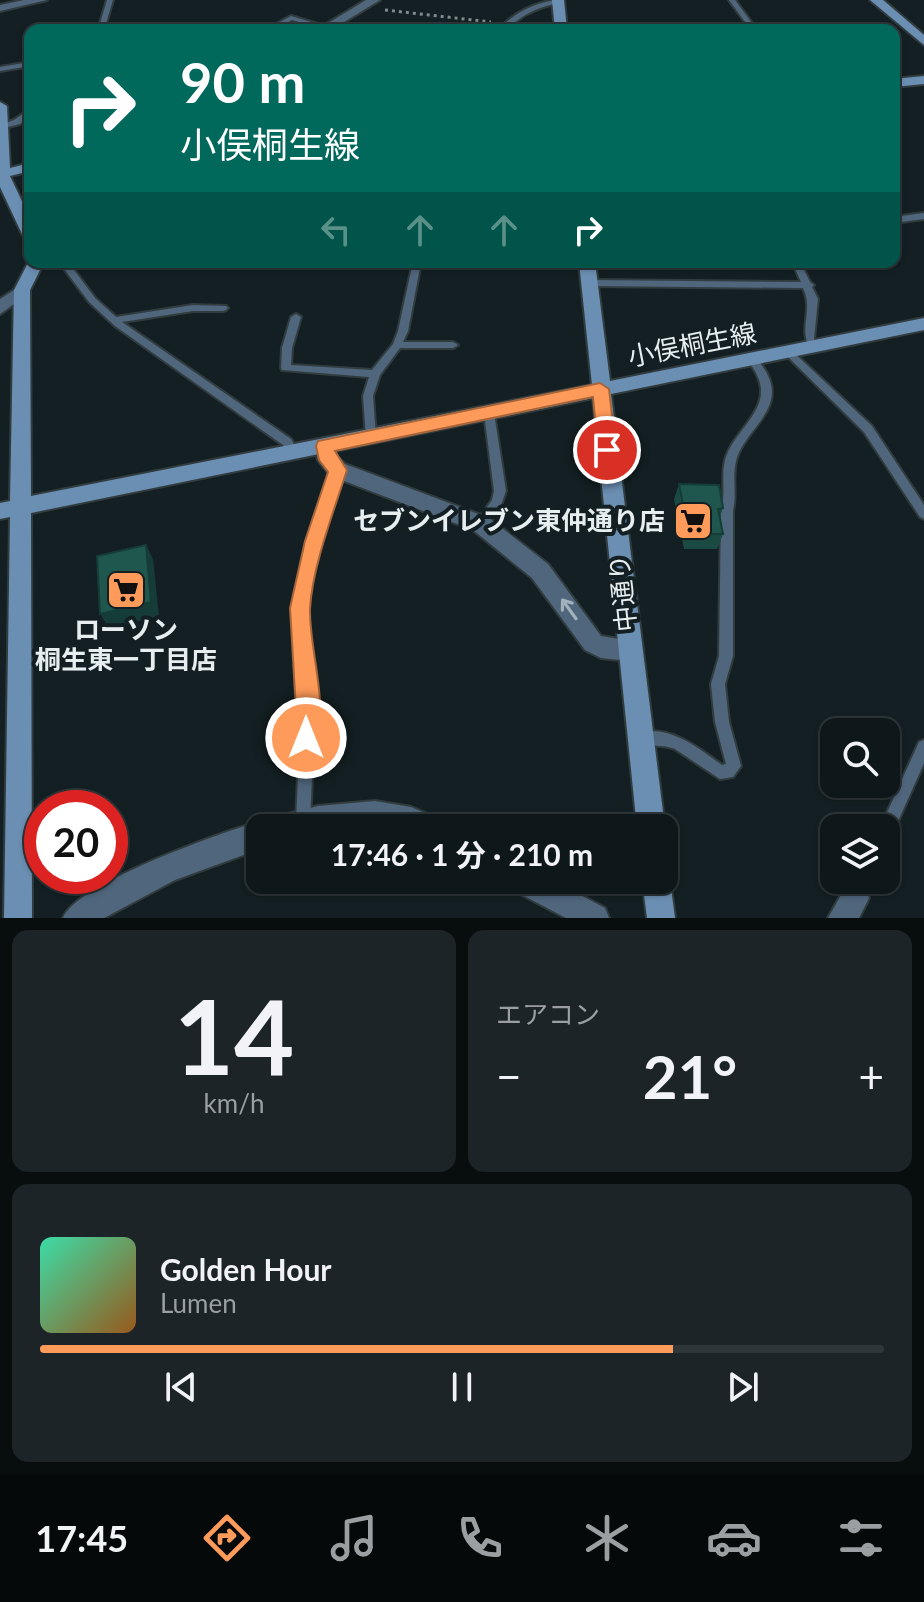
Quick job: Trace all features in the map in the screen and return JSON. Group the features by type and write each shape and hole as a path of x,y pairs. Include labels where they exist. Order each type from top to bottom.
{"street":[{"path":"0,8 41,0"},
{"path":"876,0 924,41"},
{"path":"558,1 560,24"},
{"path":"332,24 364,3"},
{"path":"900,82 924,80"},
{"path":"0,106 2,177 24,222"},
{"path":"2,177 24,169"},
{"path":"18,918 10,509 22,290 33,268"},
{"name":"中通り","path":"588,268 649,814"},
{"path":"0,308 22,290"},
{"name":"小俣桐生線","path":"10,509 924,324"},
{"path":"325,446 328,460 338,470 481,524 540,571 593,643 629,650"},
{"path":"77,918 115,894 202,852 246,839"},
{"path":"550,894 595,918"},
{"path":"658,894 661,918"}],"lane":[{"path":"103,24 110,0"},
{"path":"732,0 750,24"},
{"path":"507,24 517,14 558,1"},
{"path":"280,24 291,18 309,24"},
{"path":"0,69 24,65"},
{"path":"1,127 24,117"},
{"path":"900,219 924,216"},
{"path":"68,268 92,300 115,320 287,442 293,452"},
{"path":"371,437 368,396 375,374 397,345 416,268"},
{"path":"799,268 809,285 814,305 809,339 813,347"},
{"path":"589,283 809,285"},
{"path":"115,320 193,308 223,308"},
{"path":"296,317 287,348 286,368 375,374"},
{"path":"397,345 453,345"},
{"path":"788,352 868,429 924,514"},
{"path":"641,738 670,740 680,744 720,772 728,772 734,766 722,722 718,684 726,656 727,511 732,494 729,464 737,441 762,414 765,401 764,374 752,359"},
{"path":"481,524 497,502 500,491 489,413"},
{"path":"294,814 308,710 300,608 315,541 338,470"},
{"path":"894,814 924,747"}],"path":[{"path":"364,3 481,24"}],"building":[{"path":"679,484 719,485 723,508 718,509 723,534 689,534"},
{"path":"146,545 151,602 100,614 97,556"}],"place":[{"name":"セブンイレブン東仲通り店","path":"693,521"},
{"name":"ローソン 桐生東一丁目店","path":"126,590"}],"route":[{"path":"306,738 308,710 300,608 315,541 338,470 328,460 325,446 600,389 607,450"}]}
